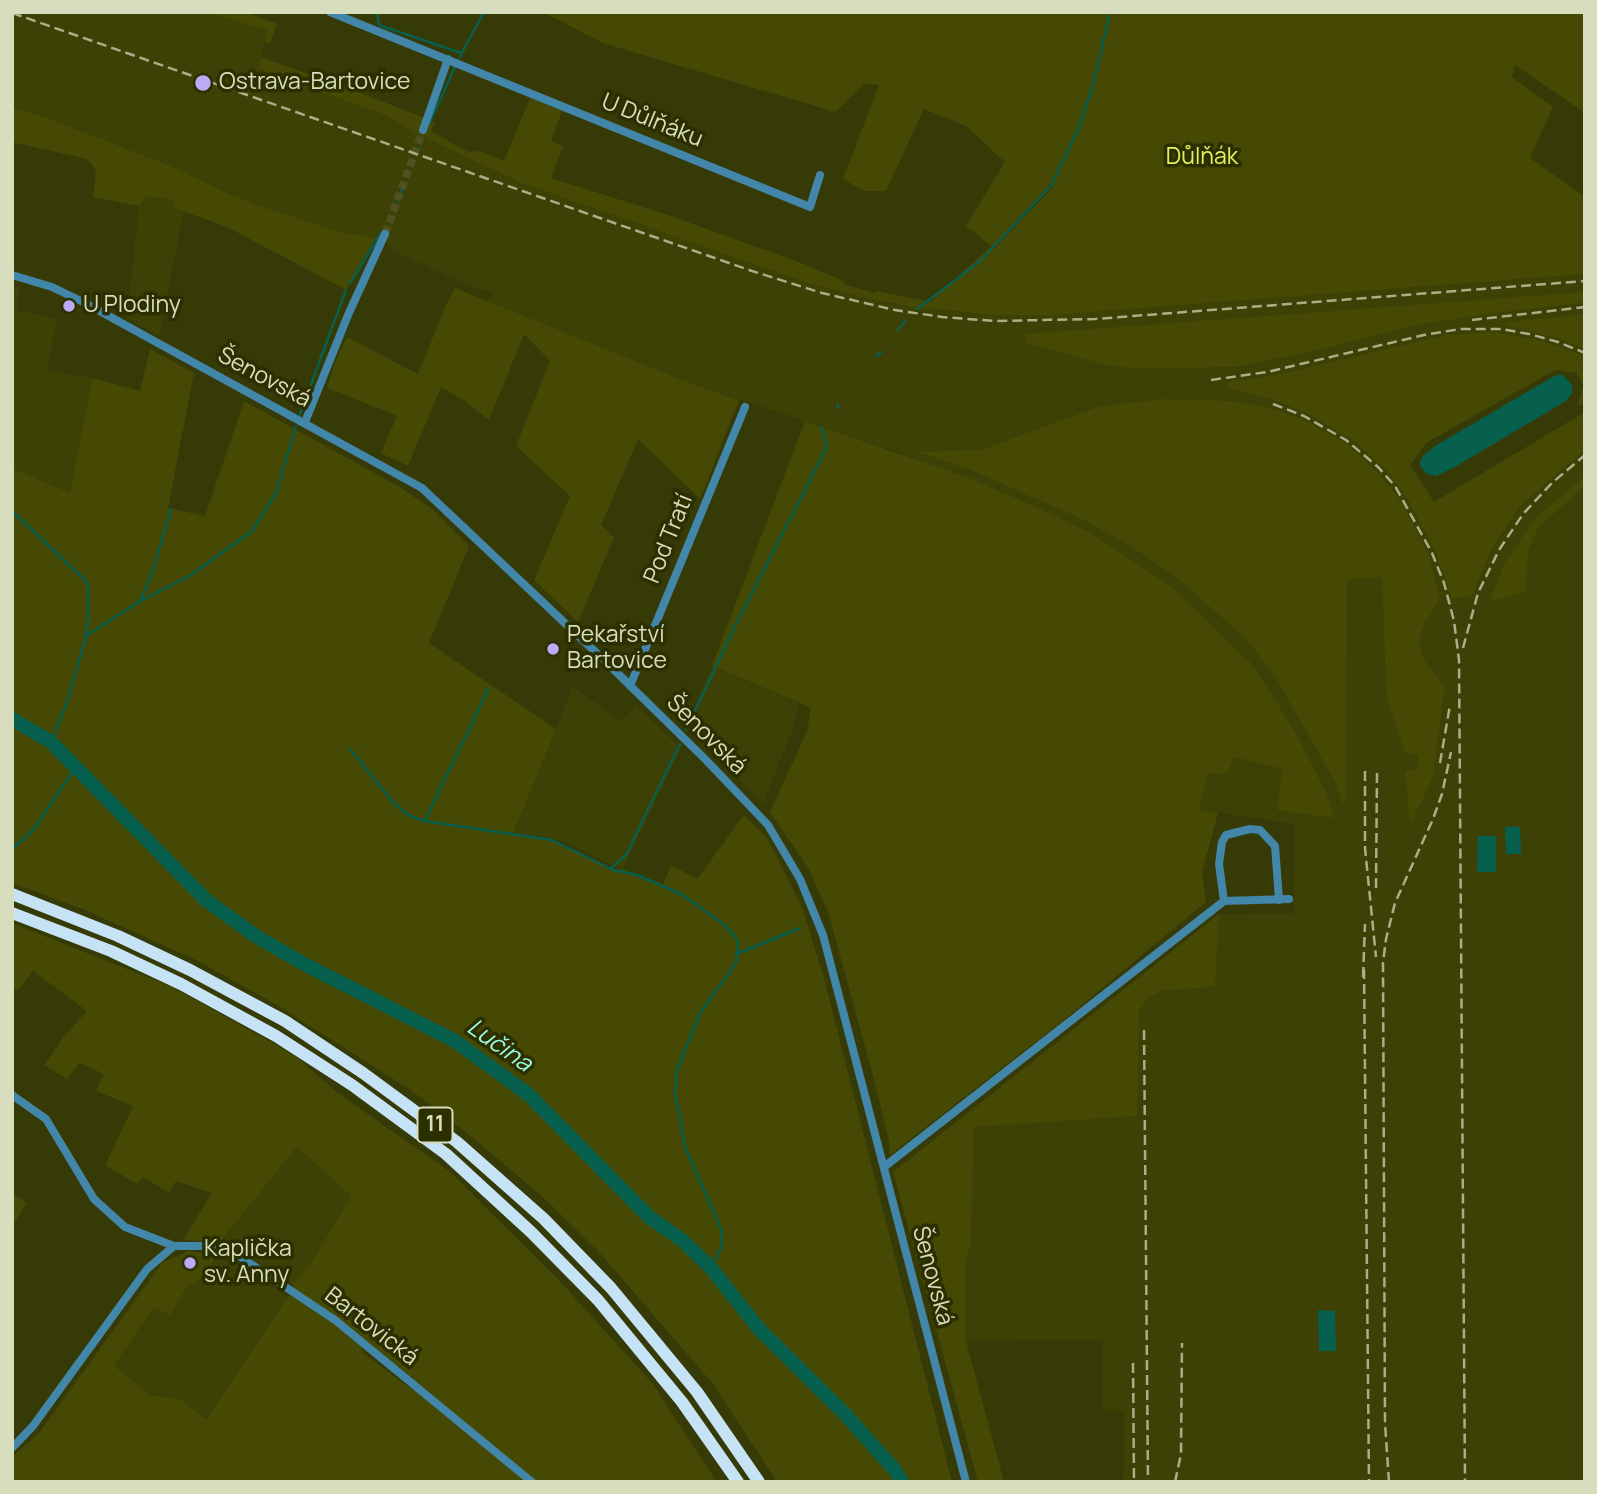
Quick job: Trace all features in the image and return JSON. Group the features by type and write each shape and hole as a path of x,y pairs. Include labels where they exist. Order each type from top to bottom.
{"highway":[{"name":"11","path":"12,894 130,942 285,1021 363,1073 457,1142 544,1219 611,1288 697,1392 759,1482"},
{"name":"11","path":"12,913 134,962 181,984 276,1036 352,1085 446,1154 531,1232 598,1300 682,1402 738,1482"}],"street":[{"name":"U Důlňáku","path":"330,12 810,207 820,176"},
{"path":"423,130 448,59"},
{"path":"304,422 385,234"},
{"name":"Šenovská","path":"12,275 52,287 85,303 422,488 630,686 768,825 791,861 823,935 966,1482"},
{"name":"Pod Tratí","path":"630,686 745,407"},
{"path":"1224,901 1219,864 1222,842 1226,835 1250,829 1260,830 1275,846 1279,900"},
{"path":"884,1167 1224,901 1289,899"},
{"name":"Bartovická","path":"12,1095 46,1119 94,1199 125,1227 174,1246 202,1246 239,1255 335,1320 532,1482"},
{"path":"12,1448 33,1426 147,1269 174,1246"}],"shaded area":[{"path":"12,12 205,12 267,30 258,69 387,116 417,134 519,182 799,280 890,303 967,313 1054,315 1585,274 1585,293 1026,334 1025,343 1106,365 1136,369 1236,367 1320,350 1423,324 1585,304 1585,314 1501,323 1585,349 1585,356 1536,339 1491,332 1445,335 1276,375 1228,382 1227,388 1271,399 1306,413 1353,440 1387,471 1408,500 1435,551 1453,598 1471,597 1492,549 1520,506 1585,450 1585,1482 1123,1482 1124,1411 1103,1411 1103,1340 966,1341 965,1262 971,1245 974,1126 1136,1116 1138,1011 1149,997 1162,991 1215,987 1219,914 1294,913 1294,824 1199,810 1208,773 1234,757 1282,769 1326,792 1296,733 1251,663 1173,588 1093,534 998,490 892,450 682,380 488,303 492,293 460,282 389,249 387,243 362,235 350,235 266,208 171,166 45,117 12,107","holes":["1097,407 1381,476 1394,492 1430,558 1440,599 1425,623 1419,640 1423,658 1445,687 1433,777 1410,823 1405,773 1417,769 1418,754 1386,694 1382,576 1347,578 1346,800 1343,805 1334,780 1274,675 1248,641 1181,581 1135,549 1084,520 1000,482 921,452 983,449"]},
{"path":"147,195 176,200 175,208 184,212 159,336 127,318 139,206"},
{"path":"12,286 20,287 17,310 57,319 47,370 92,378 70,493 12,468"},
{"path":"712,666 799,703 792,731 764,802 686,728"},
{"path":"573,687 618,719 623,720 635,704 681,748 622,870 566,842 549,837 513,834"},
{"path":"297,1147 351,1196 311,1263 293,1285 244,1252 220,1242"},
{"path":"218,1255 242,1265 288,1297 205,1419 180,1399 152,1395 114,1366 153,1308 170,1314 191,1281 196,1286"}],"green space":[{"path":"205,12 246,12 277,24 270,44 264,41 267,30"},
{"name":"Důlňák","path":"543,12 1585,12 1585,113 1515,65 1512,77 1553,107 1530,158 1585,197 1585,274 1054,315 994,315 913,307 860,297 799,280 519,182 417,134 387,116 258,69 261,57 345,87 435,122 431,131 468,152 480,151 504,161 530,98 562,111 551,141 563,146 551,178 668,215 804,264 844,281 843,284 875,293 877,291 930,302 991,246 966,226 1005,162 966,126 924,109 886,191 864,191 843,179 879,85 864,84 835,112 603,43","holes":["1052,182 1054,186 995,248 992,247"]},
{"path":"12,107 45,117 171,166 266,208 350,235 375,239 346,290 227,227 174,208 175,200 147,196 139,206 93,197 96,170 87,159 12,142"},
{"path":"455,288 682,380 739,400 700,499 638,439 601,525 614,537 578,622 534,580 570,496 516,446 550,361 524,334 489,420 441,387 408,466 381,453 397,416 327,388 347,337 418,374"},
{"path":"1585,292 1585,303 1423,324 1320,350 1236,367 1136,369 1106,365 1025,343 1025,334"},
{"path":"1585,314 1585,349 1559,339 1498,323"},
{"path":"1491,332 1536,339 1585,356 1585,402 1577,407 1583,385 1576,373 1555,370 1426,443 1410,465 1434,502 1585,412 1585,450 1520,506 1492,549 1471,597 1452,598 1435,551 1408,500 1387,471 1353,440 1306,413 1271,399 1226,388 1228,382 1276,375 1445,335"},
{"path":"150,349 194,373 168,508 205,516 244,401 398,486 432,509 469,546 429,643 556,729 513,834 552,840 619,873 620,869 663,884 671,865 697,879 744,815 767,838 802,907 824,978 952,1482 777,1482 713,1384 599,1252 545,1199 473,1138 412,1091 277,1005 196,960 85,910 12,883 12,468 70,493 92,378 140,391"},
{"path":"1164,399 1232,401 1267,407 1302,419 1347,444 1381,476 1403,504 1430,558 1440,599 1425,623 1419,640 1423,658 1445,687 1433,777 1410,825 1405,772 1417,769 1418,755 1405,753 1386,694 1382,577 1347,579 1346,800 1343,805 1334,780 1274,675 1248,641 1181,581 1135,549 1084,520 978,473 919,452 983,449 1097,407"},
{"path":"805,421 964,476 1032,505 1093,534 1173,588 1251,663 1296,733 1326,792 1334,818 1277,810 1282,769 1234,757 1227,774 1208,773 1199,810 1218,813 1202,872 1206,902 1061,1022 890,1155 872,1072 828,912 808,868 770,812 808,729 810,707 712,666"},
{"path":"1585,476 1585,485 1537,529 1528,551 1526,592 1489,602 1505,563 1534,519"},
{"path":"1219,914 1215,987 1162,991 1149,997 1139,1011 1137,1116 974,1127 971,1245 965,1263 966,1341 1004,1482 978,1482 893,1172"},
{"path":"12,923 172,987 294,1055 338,1093 449,1171 558,1279 652,1383 717,1482 12,1482 12,1457 39,1433 162,1263 188,1251 218,1255 195,1286 190,1282 170,1315 153,1308 114,1366 151,1395 180,1399 206,1419 288,1297 293,1285 311,1263 351,1196 297,1147 220,1242 183,1240 212,1193 176,1181 169,1193 143,1177 137,1184 105,1165 133,1106 96,1091 104,1074 79,1063 67,1079 44,1065 65,1035 87,1011 33,971 20,988 12,991","holes":["364,1343 412,1378 408,1387 362,1352"]},
{"path":"12,1193 27,1203 12,1227"}],"water":[{"path":"1556,375 1563,375 1572,385 1572,393 1566,401 1436,476 1427,474 1421,467 1423,456 1435,446"},
{"path":"1505,827 1520,827 1521,854 1506,854"},
{"path":"1478,836 1496,836 1496,872 1477,872"},
{"path":"1318,1310 1335,1311 1336,1351 1319,1351"}],"waterway":[{"path":"377,12 379,25 461,53"},
{"path":"459,58 484,12"},
{"path":"917,309 979,262 1051,186 1079,127 1093,85 1110,12"},
{"path":"430,122 456,65"},
{"path":"398,201 403,187"},
{"path":"350,283 381,233"},
{"path":"298,419 346,290"},
{"path":"898,330 905,321"},
{"path":"877,356 881,352"},
{"path":"86,636 140,601 191,575 252,531 276,493 296,426"},
{"path":"686,730 735,626 827,447 821,427"},
{"path":"141,599 153,570 171,509"},
{"path":"12,511 87,582 89,618 86,636 67,702 51,742"},
{"path":"425,820 489,688"},
{"name":"Lučina","path":"12,719 51,742 206,900 257,937 304,964 455,1041 529,1095 649,1217 682,1240 711,1268 759,1329 844,1413 894,1469 902,1482"},
{"path":"680,744 626,855 610,869 637,875 681,894 722,923 735,936 738,944 736,963 700,1013 677,1070 675,1092 685,1147 721,1229 722,1246 711,1268"},
{"path":"350,749 392,801 408,815 424,821 552,840 609,868"},
{"path":"12,849 32,831 76,767"},
{"path":"739,953 800,928"}],"tunnel":[{"path":"385,234 423,130"}],"railway":[{"path":"12,13 752,271 822,293 895,310 995,321 1095,319 1585,281"},
{"path":"1472,320 1585,307"},
{"path":"1211,380 1267,372 1460,329 1501,329 1529,334 1585,353"},
{"path":"1273,404 1304,416 1346,440 1378,467 1395,486 1432,553 1444,583 1454,621 1459,660 1465,1482"},
{"path":"1463,648 1478,593 1499,550 1523,514 1552,483 1585,455"},
{"path":"1440,763 1450,705"},
{"path":"1389,1482 1385,1423 1383,963 1395,903 1433,819 1442,794 1451,752"},
{"path":"1365,771 1365,848 1376,957"},
{"path":"1376,888 1377,771"},
{"path":"1363,977 1365,924"},
{"path":"1364,969 1369,1482"},
{"path":"1144,1030 1148,1482"},
{"path":"1175,1482 1181,1454 1182,1343"},
{"path":"1133,1363 1134,1482"}],"place":[{"name":"Ostrava-Bartovice","path":"203,83"},
{"name":"U Plodiny","path":"69,306"},
{"name":"Pekařství Bartovice","path":"553,649"},
{"name":"Kaplička sv. Anny","path":"190,1263"}]}
